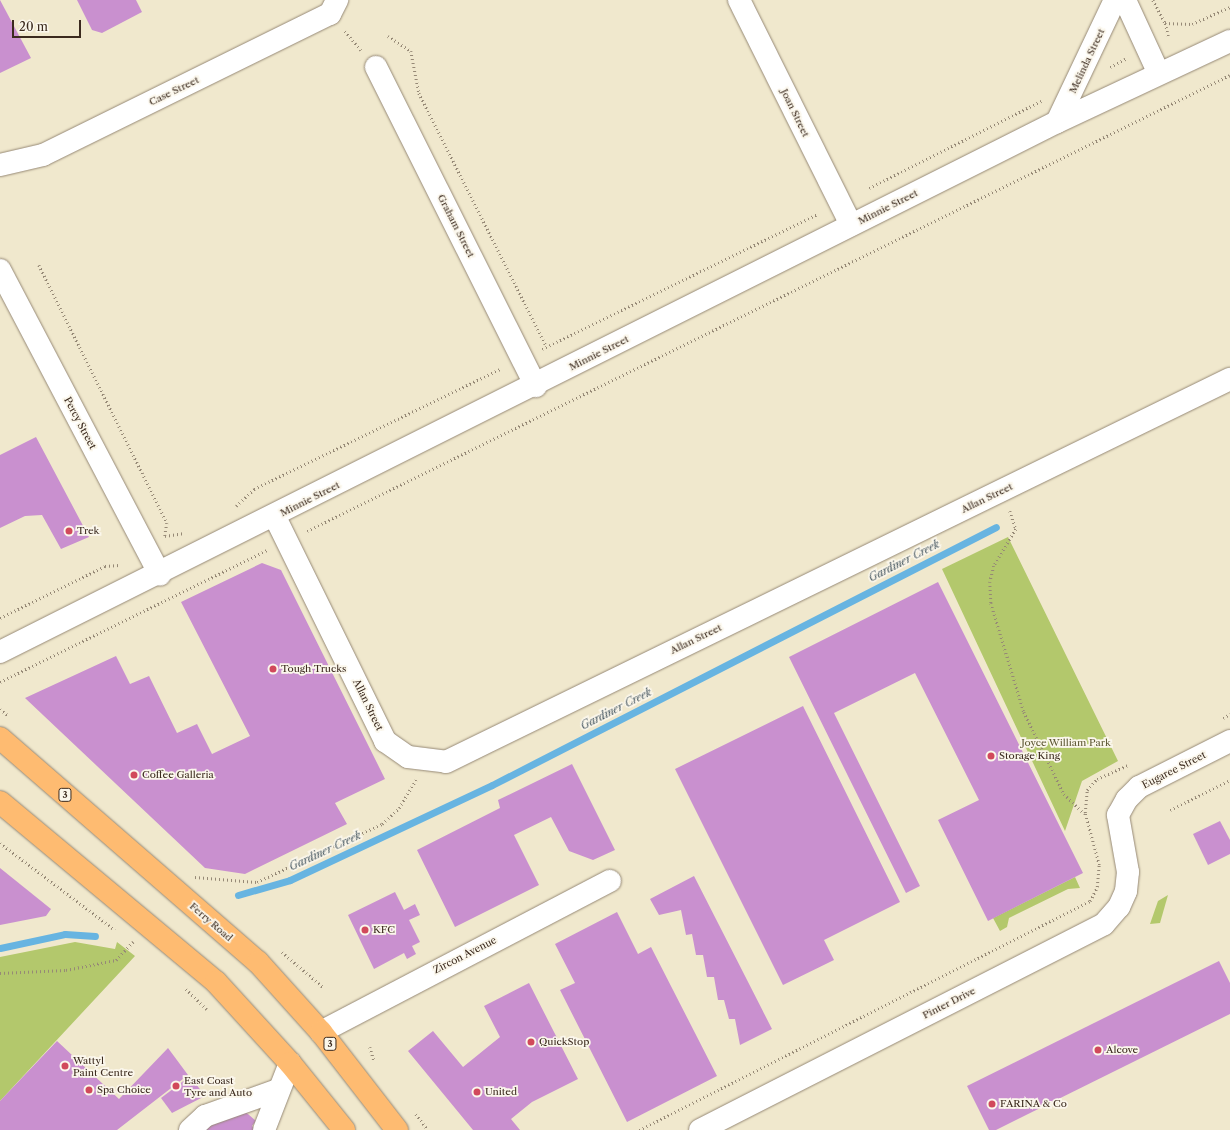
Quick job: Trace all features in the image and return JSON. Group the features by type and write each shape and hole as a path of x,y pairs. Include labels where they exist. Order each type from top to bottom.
{"main road":[{"name":"Ferry Road","path":"0,738 258,962 321,1032 397,1130"},
{"path":"0,802 149,924 216,982 290,1063 344,1130"}],"street":[{"name":"Joan Street","path":"739,0 851,225"},
{"name":"Melinda Street","path":"1057,122 1115,0"},
{"path":"1125,0 1159,74"},
{"name":"Case Street","path":"0,165 43,155 334,7"},
{"name":"Minnie Street","path":"0,652 160,575 1057,122 1230,41"},
{"name":"Minnie Street","path":"1199,55 1230,49"},
{"name":"Graham Street","path":"376,67 536,386"},
{"name":"Percy Street","path":"0,270 160,575"},
{"name":"Allan Street","path":"275,517 386,741 408,757 446,762 1230,379"},
{"name":"Eugaree Street","path":"1118,828 1118,815 1139,787 1230,741"},
{"name":"Pinter Drive","path":"700,1130 1104,924 1119,907 1126,890 1128,872 1118,828"},
{"name":"Zircon Avenue","path":"321,1032 610,881"},
{"path":"264,1130 278,1090 290,1063"},
{"path":"190,1130 205,1116 278,1090"}],"path":[{"path":"1153,0 1165,23 1168,37"},
{"path":"1165,23 1176,26 1192,24 1230,6"},
{"path":"334,7 376,67"},
{"path":"388,36 411,51 419,94 546,346"},
{"path":"302,533 1230,75"},
{"path":"864,191 1029,105"},
{"path":"538,353 546,346 818,214"},
{"path":"39,265 167,523 165,536 189,530"},
{"path":"231,509 254,489 500,369"},
{"path":"1003,490 1016,529 994,566 990,582 991,603 1024,712 1064,794 1085,813"},
{"path":"0,682 270,548"},
{"path":"0,618 106,566 120,565"},
{"path":"176,892 197,875 257,882 382,824 399,808 429,759"},
{"path":"640,1130 1090,900 1097,887 1099,865 1085,813 1087,790 1097,779 1136,761"},
{"path":"1170,810 1230,780"},
{"path":"0,843 120,934"},
{"path":"0,973 66,970 116,960 149,924"},
{"path":"126,938 137,947"},
{"path":"179,983 211,1012"},
{"path":"370,1047 376,1063"},
{"path":"414,1111 428,1130"}],"green space":[{"name":"Joyce William Park","path":"1008,537 1118,761 1082,781 1065,831 942,569"},
{"path":"1075,877 1080,888 1068,889 1009,918 1007,927 1000,931 993,918"},
{"path":"1168,895 1160,923 1150,924 1158,901"},
{"path":"75,942 115,949 117,942 135,956 0,1101 0,957"}],"building":[{"path":"0,0 31,58 0,73"},
{"path":"77,0 136,0 142,12 102,33 92,30"},
{"path":"36,437 89,537 61,549 42,515 25,516 0,528 0,455"},
{"name":"Tough Trucks","path":"262,563 281,570 385,779 335,803 347,824 245,874 205,868 25,698 116,656 130,684 149,676 177,733 197,724 212,754 250,736 181,602"},
{"name":"Storage King","path":"938,582 1083,873 988,921 938,820 979,800 915,673 834,713 920,886 906,893 789,657"},
{"path":"803,706 900,902 824,940 834,960 783,985 675,769"},
{"path":"572,764 615,850 593,860 569,851 551,817 514,835 539,885 455,927 417,850 500,808 498,800"},
{"path":"1220,821 1230,840 1230,854 1208,865 1193,834"},
{"path":"0,868 51,909 46,916 0,925"},
{"path":"694,876 772,1029 740,1045 735,1019 729,1019 724,1000 718,1000 714,977 707,977 703,955 696,955 692,934 686,935 681,910 659,915 650,899"},
{"path":"395,892 404,910 415,904 420,915 409,920 420,942 412,946 416,954 407,959 404,953 374,969 348,915"},
{"path":"617,912 638,954 651,947 717,1076 627,1122 560,990 575,983 555,944"},
{"name":"Alcove","path":"1219,961 1230,983 1230,1014 996,1130 989,1130 967,1086"},
{"path":"529,983 578,1079 532,1102 511,1119 520,1130 473,1130 408,1051 433,1031 463,1067 500,1037 484,1006"},
{"path":"57,1041 119,1099 168,1048 188,1075 117,1130 0,1130 0,1101"},
{"path":"190,1076 205,1096 172,1113 161,1098"},
{"path":"241,1108 256,1121 252,1126 257,1130 202,1130"}],"waterway":[{"name":"Gardiner Creek","path":"238,895 290,880 492,785 996,527"},
{"name":"Gardiner Creek","path":"0,948 65,934 95,936"}],"place":[{"name":"Trek","path":"69,531"},
{"name":"Tough Trucks","path":"273,669"},
{"name":"Storage King","path":"991,756"},
{"name":"Coffee Galleria","path":"134,775"},
{"name":"KFC","path":"365,930"},
{"name":"QuickStop","path":"531,1042"},
{"name":"Alcove","path":"1098,1050"},
{"name":"Wattyl Paint Centre","path":"65,1066"},
{"name":"East Coast Tyre and Auto","path":"176,1086"},
{"name":"Spa Choice","path":"89,1090"},
{"name":"United","path":"477,1092"},
{"name":"FARINA & Co","path":"992,1104"}]}
